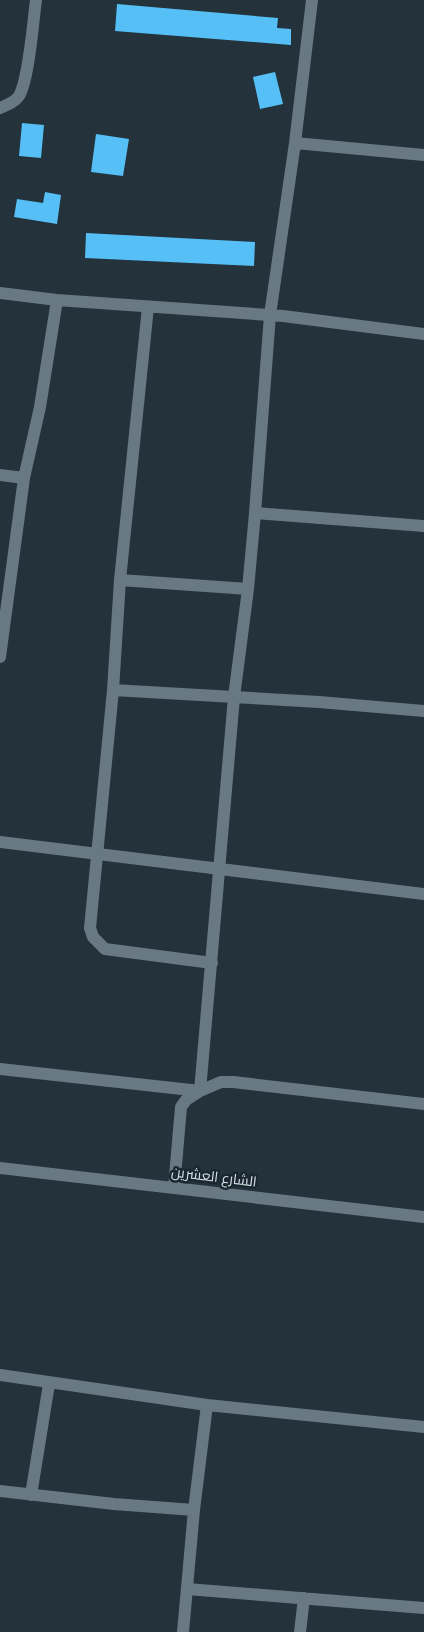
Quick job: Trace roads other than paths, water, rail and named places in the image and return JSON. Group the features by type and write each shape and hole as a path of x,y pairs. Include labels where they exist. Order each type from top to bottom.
{"street":[{"path":"0,108 14,102 19,96 25,80 36,0"},
{"path":"200,1091 234,697 248,589 255,513 270,315 295,143 312,0"},
{"path":"295,143 424,155"},
{"path":"0,292 57,300 270,315 424,334"},
{"path":"0,657 24,478 40,407 57,300"},
{"path":"148,306 120,580 113,690 90,928 92,937 105,949 212,963"},
{"path":"0,475 24,478"},
{"path":"255,513 424,526"},
{"path":"120,580 248,589"},
{"path":"113,690 424,711"},
{"path":"0,842 424,894"},
{"path":"0,1069 200,1091"},
{"path":"174,1188 181,1106 186,1100 215,1084 227,1082 424,1104"},
{"path":"0,1168 0,1176"},
{"name":"الشارع العشرين","path":"0,1168 424,1217"},
{"path":"0,1375 49,1384 207,1405 424,1426"},
{"path":"32,1495 49,1384"},
{"path":"183,1632 194,1510 207,1405"},
{"path":"0,1491 114,1504 194,1510"},
{"path":"187,1589 424,1608"},
{"path":"300,1632 304,1598"}]}
